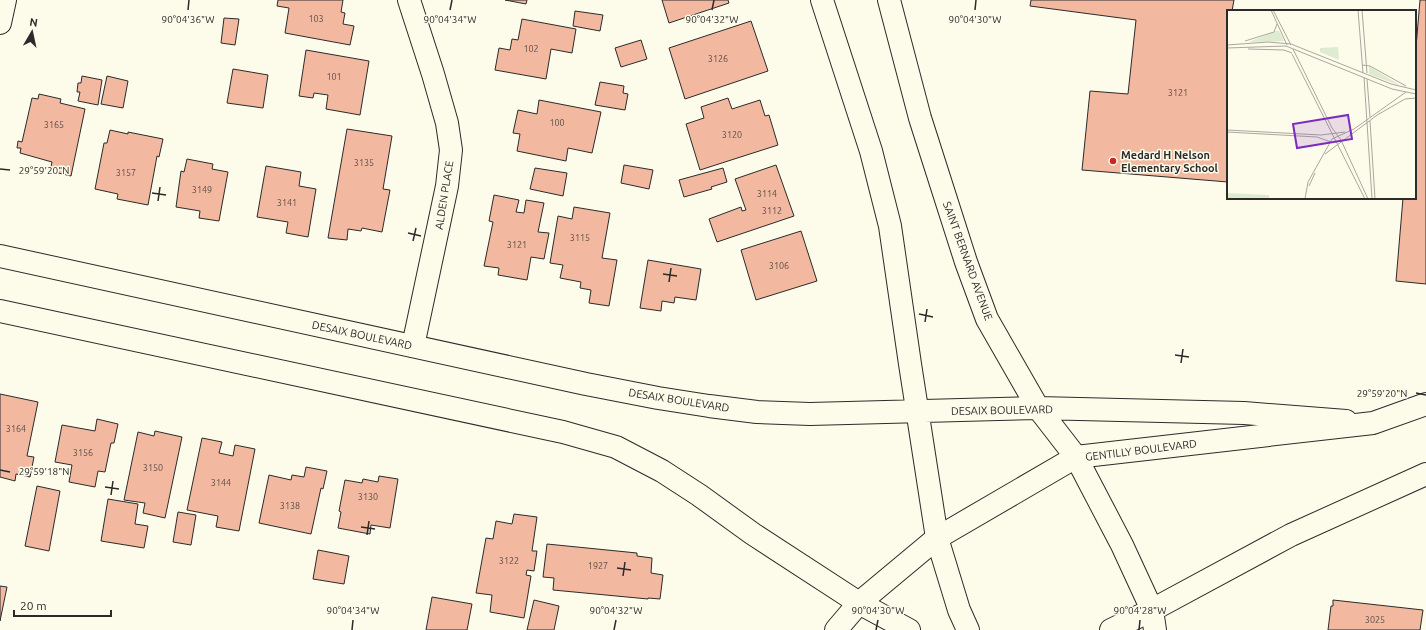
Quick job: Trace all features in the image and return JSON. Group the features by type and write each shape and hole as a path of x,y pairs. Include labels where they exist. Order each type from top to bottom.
{"street":[{"path":"0,23 5,0"},
{"name":"ALDEN PLACE","path":"409,0 447,123 451,150 447,186 413,346"},
{"path":"822,0 871,151 890,226 937,538 959,610 968,630"},
{"name":"SAINT BERNARD AVENUE","path":"889,0 920,118 966,262 987,319 1038,408 1076,458 1122,546 1154,620"},
{"name":"DESAIX BOULEVARD","path":"0,256 586,384 658,398 756,412 810,414 1038,408 1244,413 1373,422"},
{"path":"0,311 563,432 616,447 662,472 698,495 753,534 859,603 909,630"},
{"name":"GENTILLY BOULEVARD","path":"836,630 859,603 937,538 1076,458 1373,422 1426,404"},
{"path":"1111,630 1154,620 1291,535 1426,474"}],"building":[{"path":"278,0 343,0 341,12 345,13 343,24 354,26 350,45 285,33 289,8 277,6"},
{"path":"505,0 527,0 526,4"},
{"path":"662,0 728,0 729,3 669,23"},
{"path":"1031,0 1234,0 1232,10 1227,10 1227,182 1082,170 1090,91 1128,94 1136,20 1030,6"},
{"path":"1420,0 1426,0 1426,284 1396,281 1403,199 1416,199 1416,47"},
{"path":"575,11 603,15 600,31 573,26"},
{"path":"224,18 239,19 235,45 221,43"},
{"path":"522,19 576,29 572,53 551,49 546,79 495,70 499,48 510,50 512,39 518,40"},
{"path":"751,21 768,71 685,99 669,48"},
{"path":"641,40 647,59 621,67 615,48"},
{"path":"306,50 369,61 360,115 326,109 328,95 314,93 313,98 299,96"},
{"path":"233,69 268,75 263,108 227,103"},
{"path":"82,76 102,80 98,105 78,101 80,92 77,92 78,83 81,83"},
{"path":"107,76 128,81 123,108 101,104"},
{"path":"600,82 624,86 623,93 628,94 625,110 595,105"},
{"path":"39,94 61,99 60,103 85,109 71,176 50,171 52,162 20,153 21,148 17,148 18,141 22,142 32,98 38,99"},
{"path":"728,98 732,109 760,100 765,116 769,115 778,145 700,170 686,124 704,118 701,107"},
{"path":"539,100 601,112 592,153 568,148 566,161 517,151 520,134 513,133 518,110 537,114"},
{"path":"347,129 392,136 383,189 390,190 382,232 362,228 361,231 348,229 347,240 328,238"},
{"path":"110,130 163,139 159,157 157,156 148,205 117,199 118,194 95,189 104,143 107,143"},
{"path":"187,159 213,164 212,169 228,172 219,221 199,218 200,211 176,207 181,171 184,172"},
{"path":"624,165 653,170 649,189 621,183"},
{"path":"776,165 794,216 717,242 709,219 741,207 742,211 746,210 735,179"},
{"path":"266,166 301,172 299,186 316,189 308,237 286,233 288,222 257,217"},
{"path":"535,168 567,173 563,196 530,189"},
{"path":"723,168 727,182 711,187 712,189 684,197 679,180"},
{"path":"494,195 519,200 516,212 524,213 526,200 544,203 538,232 549,233 544,259 531,257 527,280 498,275 499,268 484,266 493,222 489,221"},
{"path":"574,207 610,213 602,258 617,260 609,306 589,303 591,290 580,288 581,282 560,278 563,265 550,263 558,216 572,219"},
{"path":"801,231 817,281 756,300 741,250"},
{"path":"648,260 701,269 696,300 675,297 674,303 662,301 661,311 640,308"},
{"path":"0,394 38,402 27,456 34,457 30,477 16,474 15,481 0,477"},
{"path":"97,419 118,424 114,443 111,443 105,472 98,471 95,487 69,482 72,465 55,462 62,425 95,431"},
{"path":"155,431 182,437 165,518 143,513 145,503 124,500 138,432 154,436"},
{"path":"202,438 222,442 219,453 233,456 235,445 255,449 239,531 216,527 218,516 187,510"},
{"path":"306,467 327,471 323,489 321,488 311,534 259,523 269,475 291,480 292,475 304,477"},
{"path":"379,476 398,479 390,528 371,525 370,534 338,528 341,512 339,511 345,480 362,483 363,479 378,482"},
{"path":"37,486 60,491 49,551 25,546"},
{"path":"108,499 138,504 135,524 148,526 144,548 101,541"},
{"path":"178,512 196,515 191,545 173,542"},
{"path":"514,514 537,517 532,551 537,551 534,571 527,570 526,575 531,576 524,618 490,612 492,595 476,593 486,538 493,539 496,521 512,524"},
{"path":"547,544 637,553 637,556 652,558 651,573 663,575 660,599 553,590 554,578 543,577"},
{"path":"318,550 349,556 344,584 313,579"},
{"path":"0,586 7,587 0,621"},
{"path":"432,597 472,604 467,630 426,630"},
{"path":"534,600 559,606 554,630 527,630"},
{"path":"1333,600 1423,610 1420,630 1328,630"}],"place":[{"name":"Medard H Nelson Elementary School","path":"1113,161"}]}
